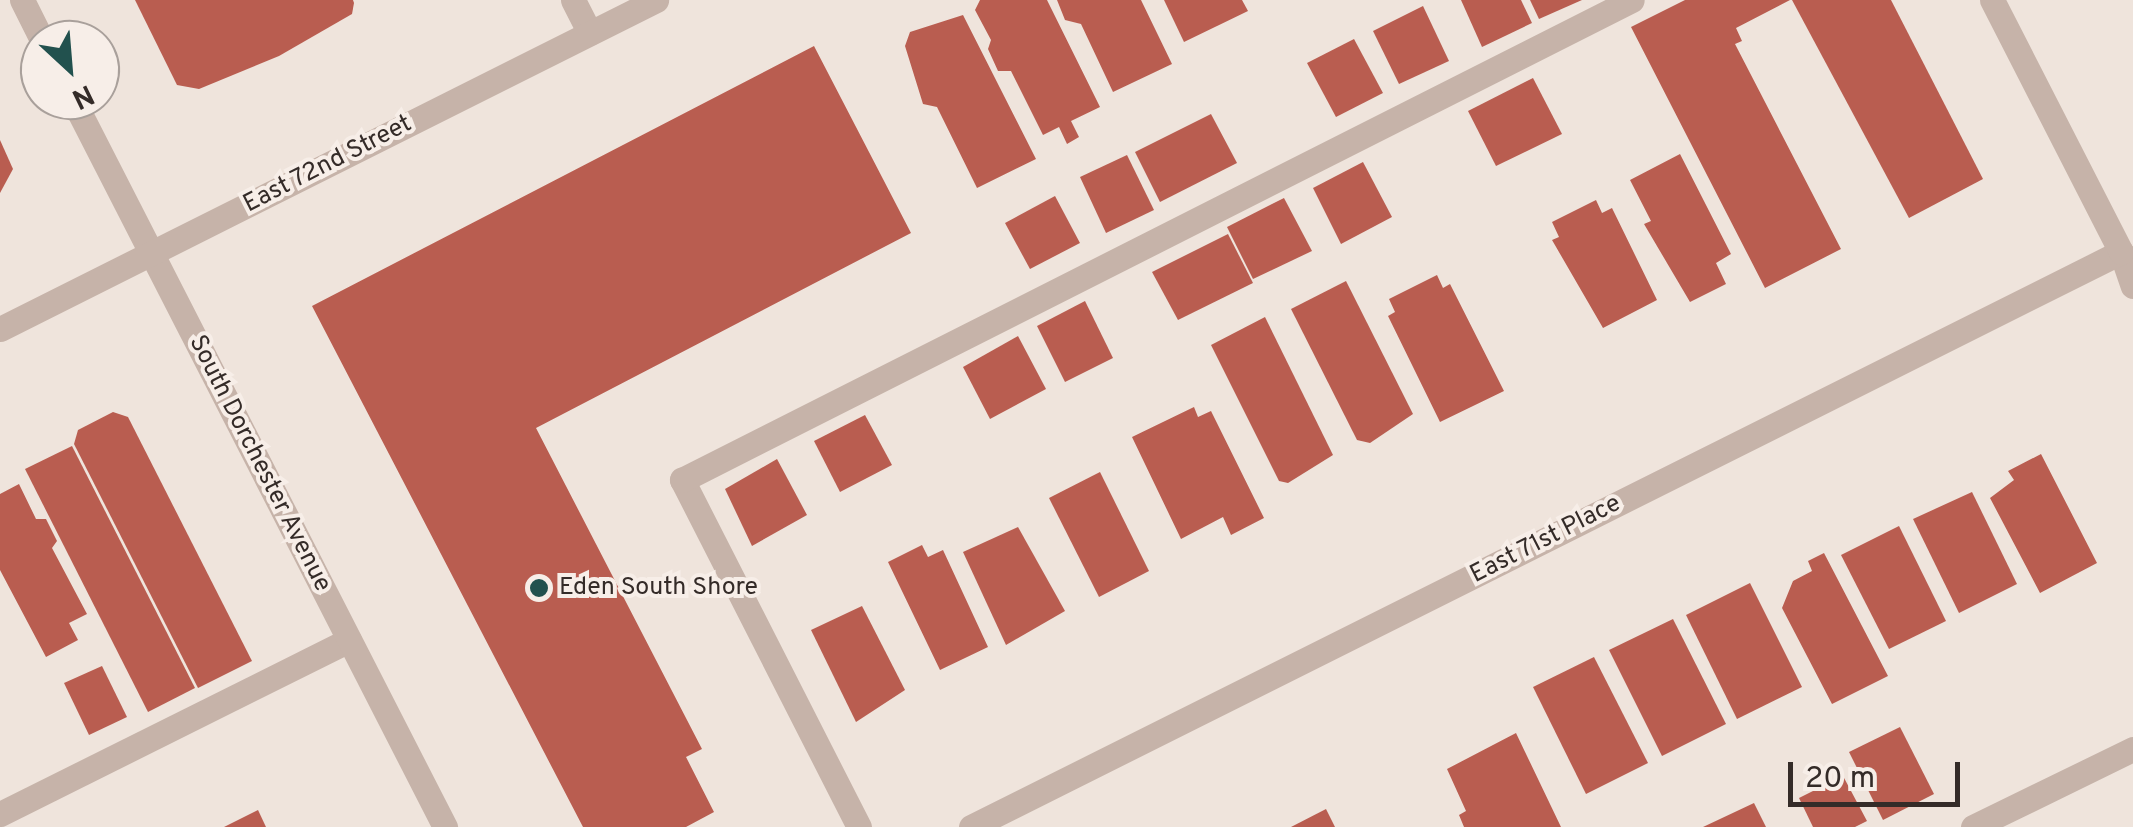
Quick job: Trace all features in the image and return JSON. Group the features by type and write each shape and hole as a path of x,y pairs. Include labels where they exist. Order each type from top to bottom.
{"street":[{"path":"574,0 590,33"},
{"name":"East 72nd Street","path":"0,329 656,0"},
{"path":"859,827 682,480 1632,0"},
{"path":"1992,0 2121,252 2133,286"},
{"name":"South Dorchester Avenue","path":"83,120 446,827"},
{"name":"East 71st Place","path":"971,827 2121,252"},
{"path":"0,814 350,640"},
{"path":"1973,827 2133,748"}],"building":[{"path":"135,0 354,3 352,14 279,56 199,89 177,85"},
{"path":"980,0 1047,0 1100,107 1071,121 1079,137 1067,144 1059,127 1043,135 1011,71 998,71 988,49 991,40 975,10"},
{"path":"1057,0 1141,0 1172,64 1113,92 1081,24 1065,20"},
{"path":"1164,0 1242,0 1248,11 1184,42"},
{"path":"1461,0 1521,0 1532,23 1482,47"},
{"path":"1530,0 1582,0 1539,19"},
{"path":"1685,0 1790,0 1736,28 1742,41 1735,44 1841,249 1765,288 1631,27"},
{"path":"1792,0 1891,0 1983,179 1909,218"},
{"path":"1423,6 1449,61 1399,84 1373,31"},
{"path":"963,15 1036,159 977,188 937,107 923,104 905,46 910,32"},
{"path":"1354,39 1383,93 1336,117 1307,63"},
{"name":"Eden South Shore","path":"814,46 911,233 536,428 702,749 686,757 714,812 686,827 583,827 312,306"},
{"path":"1533,78 1562,134 1496,166 1468,111"},
{"path":"1211,114 1237,163 1160,202 1135,152"},
{"path":"0,140 13,169 0,193"},
{"path":"1680,154 1731,254 1716,263 1726,284 1690,302 1644,224 1651,221 1630,180"},
{"path":"1127,155 1154,210 1106,233 1080,177"},
{"path":"1363,162 1392,217 1341,244 1313,188"},
{"path":"1055,196 1080,243 1030,269 1005,223"},
{"path":"1284,198 1312,251 1253,279 1227,227"},
{"path":"1596,200 1602,213 1612,208 1657,300 1603,328 1552,240 1559,237 1552,222"},
{"path":"1228,234 1253,283 1178,320 1152,272"},
{"path":"1437,275 1443,288 1450,284 1504,391 1440,422 1388,316 1395,312 1389,299"},
{"path":"1346,281 1413,414 1370,443 1357,440 1291,309"},
{"path":"1085,301 1113,358 1065,382 1037,326"},
{"path":"1265,317 1333,455 1288,483 1279,481 1211,345"},
{"path":"1018,336 1046,389 990,419 963,367"},
{"path":"1194,407 1198,417 1211,411 1264,518 1231,535 1223,517 1181,539 1132,437"},
{"path":"113,412 128,417 252,661 198,688 74,444 78,430"},
{"path":"865,415 892,465 840,492 814,441"},
{"path":"72,446 195,688 148,712 25,469"},
{"path":"2041,454 2097,563 2040,593 1990,498 2014,480 2008,471"},
{"path":"777,459 807,515 752,546 725,489"},
{"path":"1100,472 1149,571 1099,597 1049,498"},
{"path":"19,484 36,519 46,519 57,541 52,548 87,614 69,623 78,640 46,657 0,570 0,494"},
{"path":"1972,492 2017,584 1959,613 1913,519"},
{"path":"1899,526 1946,621 1889,649 1841,555"},
{"path":"1018,527 1065,611 1006,645 963,552"},
{"path":"922,545 928,557 943,550 988,647 940,670 888,562"},
{"path":"1824,553 1888,676 1832,704 1782,608 1793,581 1812,571 1808,561"},
{"path":"1750,583 1802,687 1737,719 1686,615"},
{"path":"862,606 905,690 856,722 811,630"},
{"path":"1673,619 1726,724 1662,756 1609,650"},
{"path":"1594,657 1648,763 1586,794 1533,687"},
{"path":"102,666 127,717 89,735 64,683"},
{"path":"1900,727 1934,794 1883,820 1849,752"},
{"path":"1516,733 1561,827 1464,827 1459,815 1466,811 1447,769"},
{"path":"1843,776 1867,821 1855,827 1813,827 1799,798"},
{"path":"1754,803 1766,827 1703,827"},
{"path":"1326,809 1335,827 1291,827"},
{"path":"258,810 266,827 224,827"}],"place":[{"name":"Eden South Shore","path":"539,588"}]}
